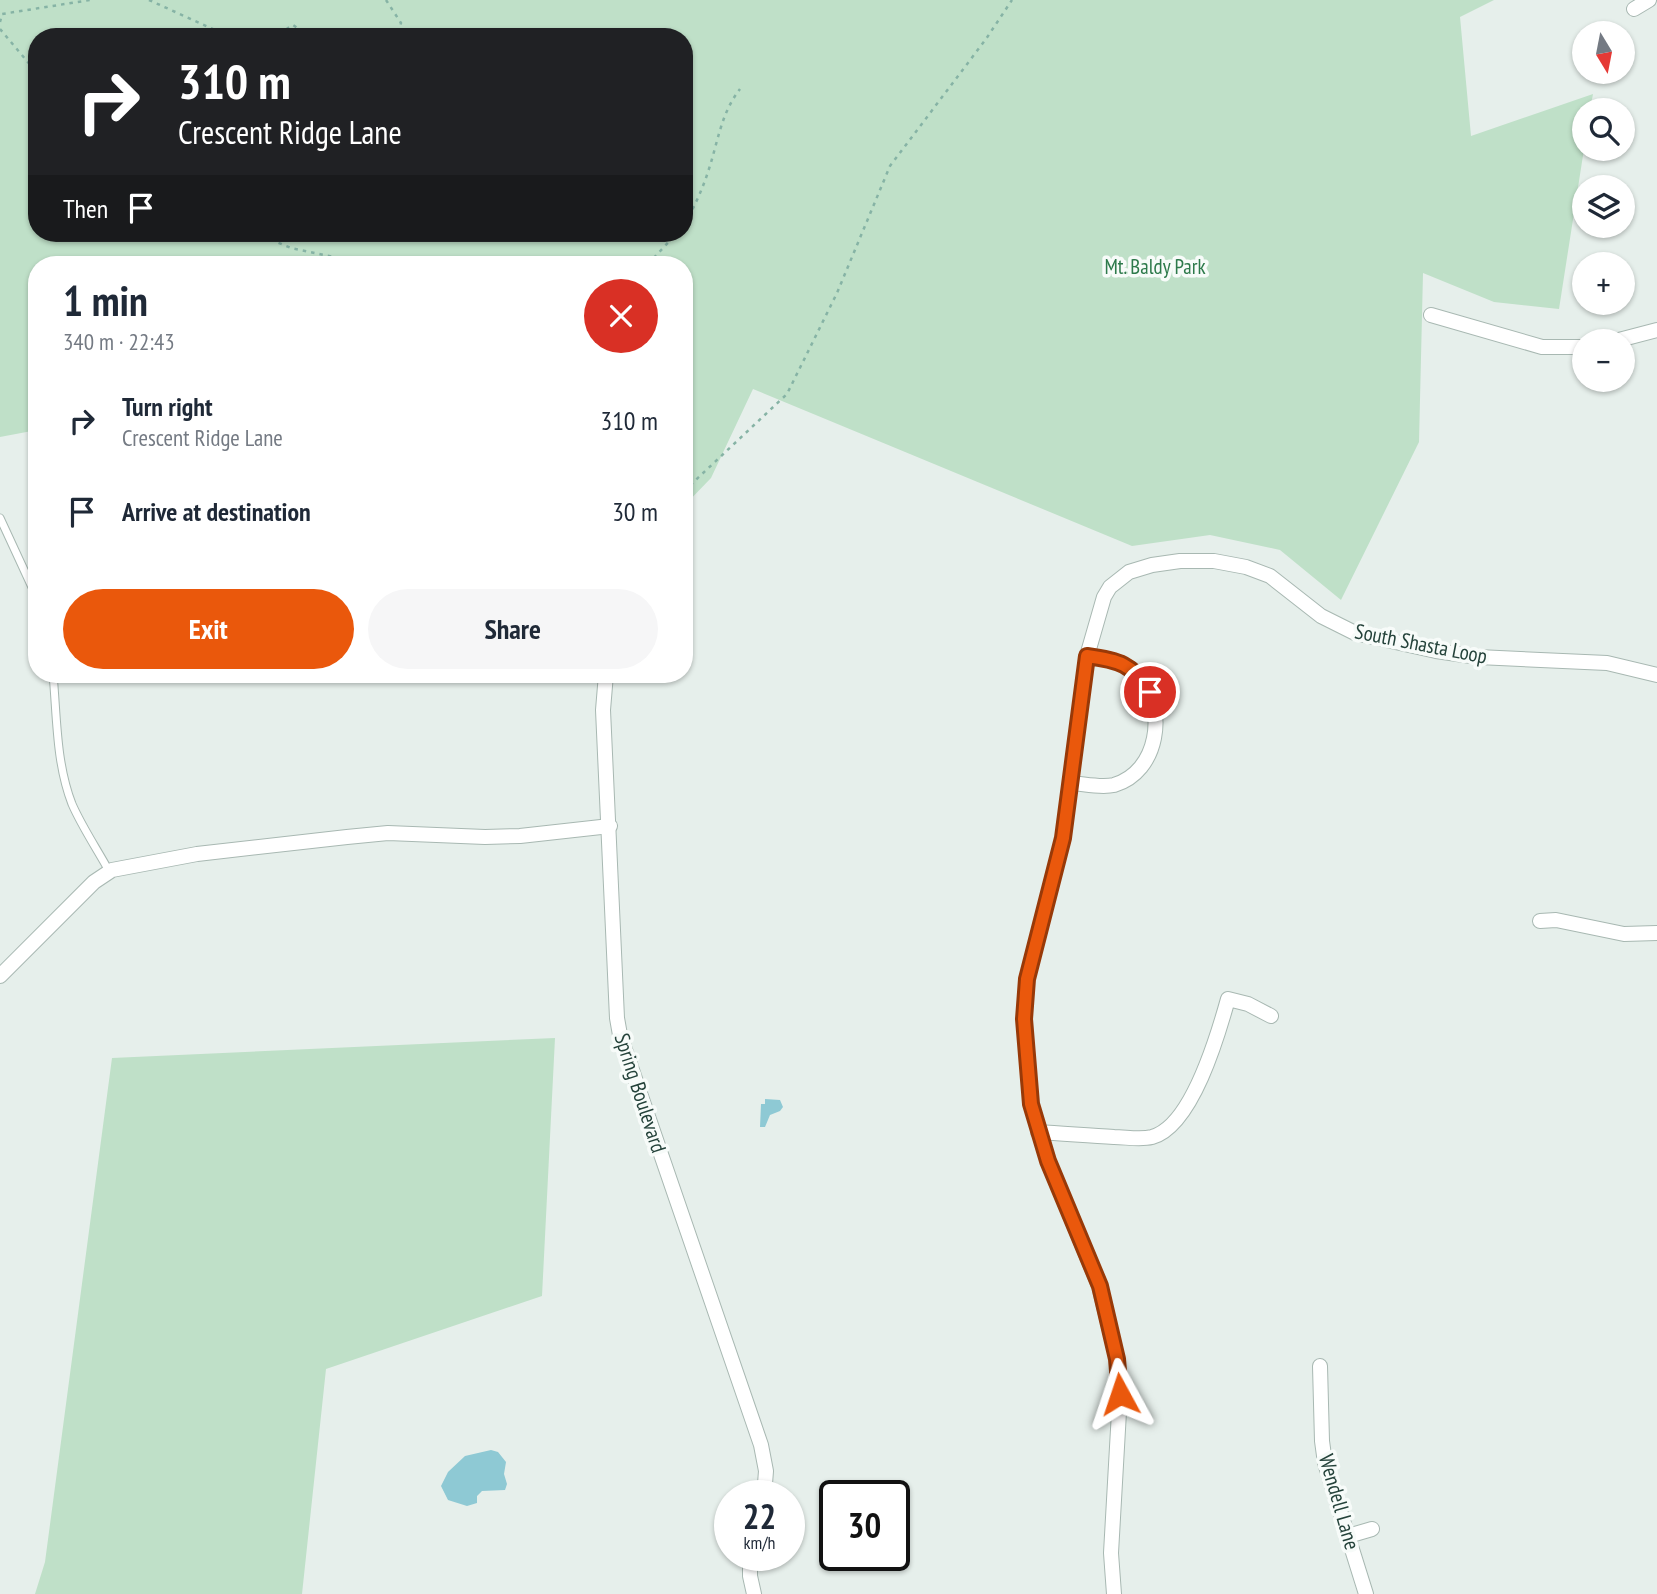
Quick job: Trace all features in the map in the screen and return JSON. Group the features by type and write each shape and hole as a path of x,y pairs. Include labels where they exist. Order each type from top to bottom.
{"street":[{"path":"1634,9 1649,0"},
{"path":"1431,315 1542,347 1572,347"},
{"path":"1635,336 1657,330"},
{"name":"South Shasta Loop","path":"1114,1594 1111,1553 1120,1394 1117,1359 1100,1286 1038,1132 1026,1066 1025,999 1038,932 1063,838 1087,656 1104,597 1118,579 1129,572 1180,561 1214,561 1246,567 1270,576 1321,617 1355,633 1478,657 1607,663 1657,675"},
{"path":"1071,783 1114,785 1133,776 1146,760 1154,739 1155,715 1150,692 1139,675 1123,663 1087,656"},
{"name":"Spring Boulevard","path":"605,683 603,702 617,1018 620,1035 761,1445 765,1480"},
{"path":"0,976 94,882 108,872 197,854 374,834 496,837 610,826"},
{"path":"1539,921 1556,920 1624,934 1657,933"},
{"path":"1038,1132 1146,1138 1164,1132 1181,1113 1206,1068 1228,999 1248,1004 1270,1016"},
{"name":"Wendell Lane","path":"1320,1366 1324,1452 1366,1594"},
{"path":"1348,1536 1372,1529"},
{"path":"750,1571 754,1594"}],"lane":[{"path":"0,518 28,579"},
{"path":"54,683 65,781 73,805 108,872"}],"path":[{"path":"0,22 1,14 90,0"},
{"path":"149,0 211,28"},
{"path":"386,0 401,23 400,28"},
{"path":"693,483 787,394 837,293 890,166 986,39 1012,0"},
{"path":"0,29 28,62"},
{"path":"693,208 699,198 721,124 730,102 740,89"},
{"path":"277,242 329,256"},
{"path":"655,256 669,242"}],"green space":[{"name":"Mt. Baldy Park","path":"0,0 1494,0 1460,17 1471,136 1572,101 1572,161 1582,161 1580,175 1572,175 1572,226 1559,309 1494,302 1423,273 1419,442 1341,600 1280,550 1210,535 1132,546 753,389 711,478 693,497 693,256 28,256 28,432 0,437"},
{"path":"555,1038 542,1296 326,1369 302,1594 35,1594 45,1562 112,1058"}],"water":[{"path":"765,1099 780,1100 783,1107 770,1115 765,1127 760,1127 761,1104 765,1104"},
{"path":"491,1450 498,1452 506,1462 505,1490 482,1491 477,1496 477,1503 467,1506 448,1500 441,1486 448,1472 465,1456"}],"route":[{"path":"1120,1394 1117,1359 1100,1286 1038,1132 1026,1066 1024,1019 1027,979 1063,838 1087,656 1123,663 1139,675 1150,692"}]}
